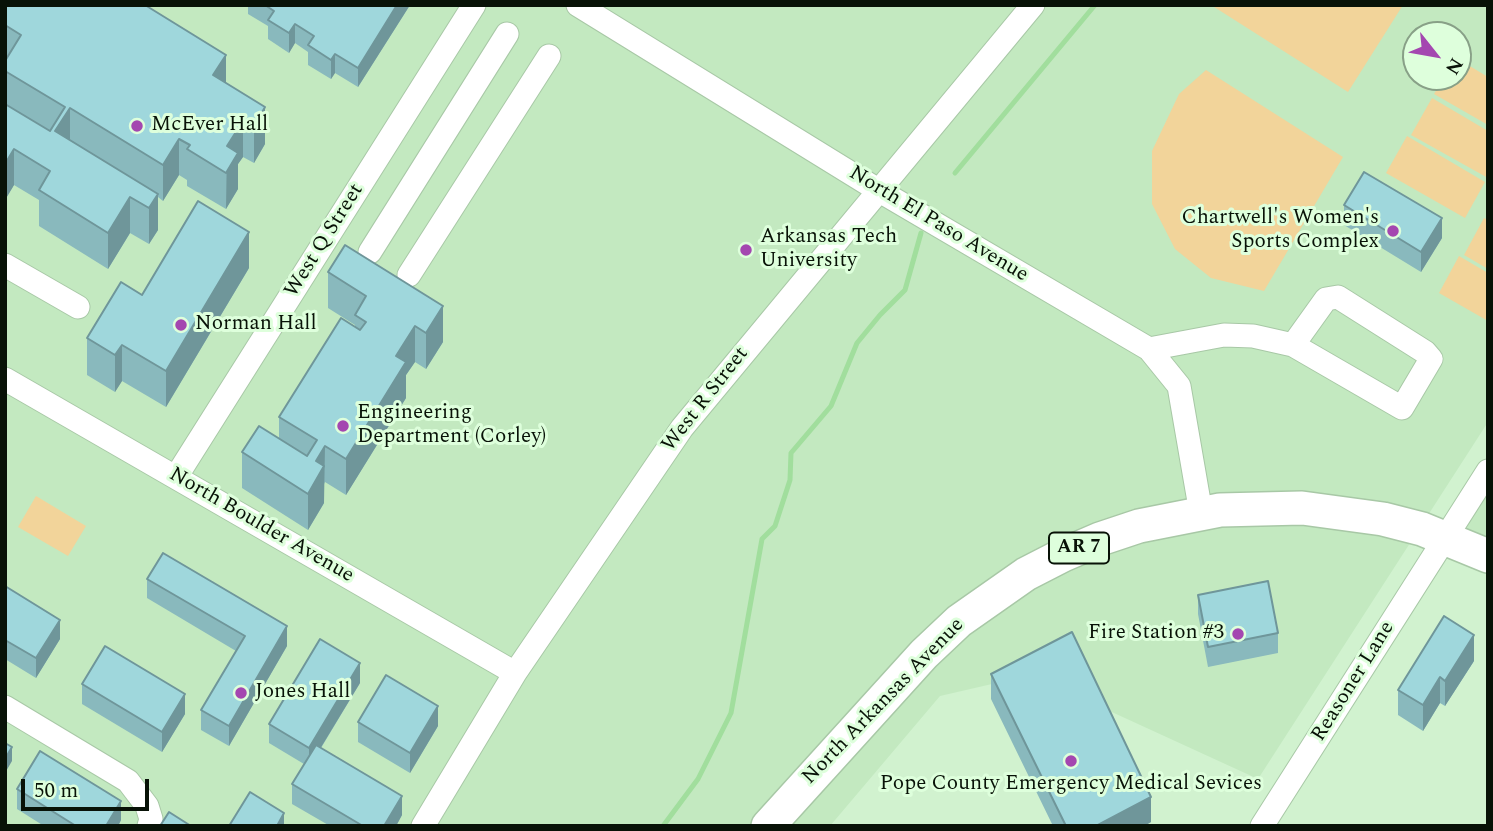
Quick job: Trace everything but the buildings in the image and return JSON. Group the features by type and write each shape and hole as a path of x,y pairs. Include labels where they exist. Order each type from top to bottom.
{"highway":[{"name":"North Arkansas Avenue","path":"768,826 924,654 959,621 992,596 1051,561 1100,539 1139,526 1201,513 1261,507 1342,512 1383,519 1445,537 1488,556"}],"street":[{"name":"West Q Street","path":"176,477 474,5"},
{"name":"North El Paso Avenue","path":"578,5 878,190 1149,349 1179,386 1201,513"},
{"name":"West R Street","path":"424,826 515,673 682,428 1033,5"},
{"path":"370,252 507,34"},
{"path":"409,275 549,56"},
{"path":"7,269 78,307"},
{"path":"1149,349 1224,335 1253,336 1293,345 1402,408 1431,359 1425,352 1338,298 1326,299 1293,345"},
{"name":"North Boulder Avenue","path":"5,379 515,673"},
{"name":"Reasoner Lane","path":"1262,826 1488,471"},
{"path":"5,707 128,781 147,806 151,820 149,826"}],"shaded area":[{"name":"Arkansas Tech University","path":"5,5 1488,5 1488,422 1258,779 1031,675 940,696 830,826 5,826"},
{"path":"1211,5 1403,5 1348,92"},
{"path":"1472,67 1488,77 1488,125 1434,94 1436,91 1472,91"},
{"path":"1206,70 1343,157 1264,291 1211,278 1175,249 1152,204 1152,151 1179,94"},
{"path":"1432,98 1488,131 1488,178 1411,135"},
{"path":"1407,136 1485,182 1465,218 1386,173"},
{"path":"1484,218 1488,220 1488,269 1464,255"},
{"path":"1459,256 1488,273 1488,321 1439,293"},
{"path":"1488,471 1488,556 1445,537"},
{"path":"36,496 86,526 68,556 18,527"}],"waterway":[{"path":"955,173 1095,5"},
{"path":"663,826 698,779 731,713 762,539 775,526 790,480 791,453 831,406 857,343 905,290 921,233"}],"place":[{"name":"McEver Hall","path":"137,126"},
{"name":"Chartwell's Women's Sports Complex","path":"1393,231"},
{"name":"Arkansas Tech University","path":"746,250"},
{"name":"Norman Hall","path":"181,325"},
{"name":"Engineering Department (Corley)","path":"343,426"},
{"name":"Fire Station #3","path":"1238,634"},
{"name":"Jones Hall","path":"241,693"},
{"name":"Pope County Emergency Medical Sevices","path":"1071,761"}]}
